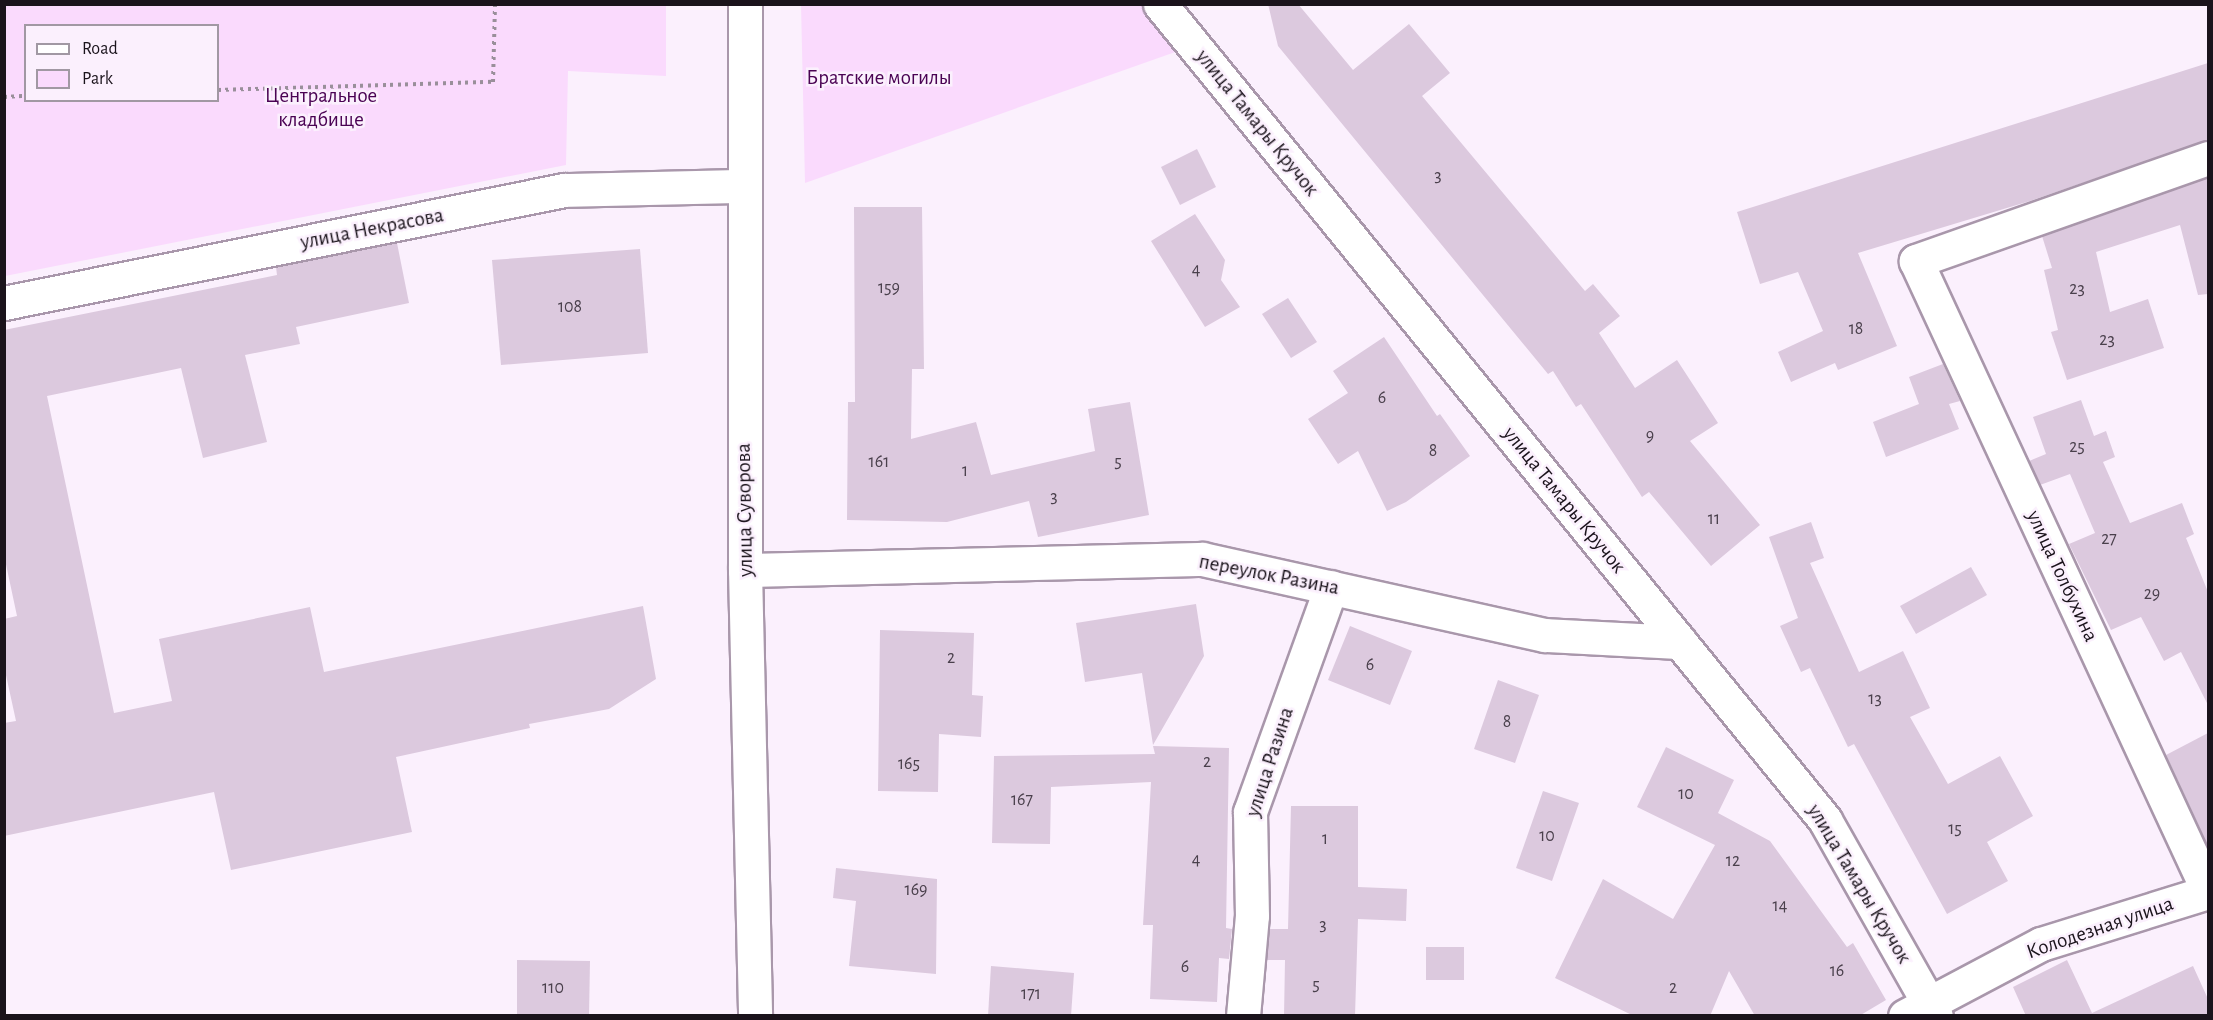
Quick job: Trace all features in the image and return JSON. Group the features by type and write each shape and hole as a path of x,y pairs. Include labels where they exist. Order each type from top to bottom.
{"street":[{"name":"улица Суворова","path":"745,4 743,186 745,570 755,1016"},
{"name":"улица Тамары Кручок","path":"1160,4 1825,820 1924,1011"},
{"name":"улица Толбухина","path":"2208,158 1916,261 2208,891"},
{"name":"улица Некрасова","path":"4,303 564,190 743,186"},
{"name":"переулок Разина","path":"745,570 1202,559 1545,635 1680,642"},
{"name":"улица Разина","path":"1243,1016 1252,916 1250,812 1331,587"},
{"name":"Колодезная улица","path":"1924,1011 2041,944 2208,891"}],"path":[{"path":"219,90 493,82 495,4"},
{"path":"4,97 24,96"}],"green space":[{"name":"Центральное кладбище","path":"5,4 666,5 666,76 568,71 566,165 5,276"},
{"name":"Братские могилы","path":"801,5 1147,5 1181,50 805,183"}],"building":[{"path":"1268,4 1298,4 1353,70 1409,24 1450,73 1422,96 1585,291 1593,284 1620,316 1599,333 1635,388 1677,360 1718,423 1690,441 1760,525 1711,566 1649,492 1642,497 1581,404 1576,407 1553,371 1548,374 1278,46"},
{"path":"2208,63 2208,140 2030,201 1858,253 1897,346 1838,370 1835,363 1791,382 1778,352 1823,331 1798,272 1760,284 1737,212"},
{"path":"1197,149 1216,187 1180,205 1161,167"},
{"path":"2208,178 2208,294 2198,295 2180,225 2096,252 2110,312 2148,299 2164,348 2067,380 2051,332 2058,330 2044,270 2052,268 2042,236"},
{"path":"854,207 922,207 924,369 912,369 911,439 976,422 991,475 1095,451 1088,409 1130,402 1149,515 1038,537 1029,501 947,522 847,520 848,402 855,402"},
{"path":"1195,214 1225,260 1221,280 1240,307 1205,327 1151,241"},
{"path":"397,243 409,303 296,327 300,344 245,355 267,442 203,458 181,368 47,396 114,713 172,701 159,639 310,607 324,672 643,606 656,679 609,709 529,724 530,728 396,757 412,832 231,870 214,792 4,836 4,723 16,721 4,666 4,619 17,616 4,555 4,330 277,275 276,267"},
{"path":"640,249 648,353 501,365 492,260"},
{"path":"1288,298 1317,342 1291,358 1262,314"},
{"path":"1384,337 1437,416 1440,414 1470,456 1406,502 1387,511 1358,451 1338,464 1308,419 1348,393 1333,371"},
{"path":"1943,364 1960,401 1949,404 1959,429 1886,457 1873,422 1919,404 1909,377"},
{"path":"2081,400 2094,436 2106,431 2115,457 2103,462 2130,523 2182,503 2194,534 2186,538 2208,592 2208,705 2181,652 2164,661 2141,617 2111,630 2069,544 2095,533 2070,474 2040,485 2029,461 2046,454 2033,417"},
{"path":"1811,522 1824,558 1810,563 1859,672 1903,651 1930,708 1910,717 1948,784 2000,756 2033,816 1987,842 2008,881 1947,914 1854,744 1848,747 1810,668 1801,672 1780,626 1798,618 1769,537"},
{"path":"1971,567 1987,595 1916,634 1900,606"},
{"path":"1196,604 1204,656 1153,745 1142,673 1085,682 1076,623"},
{"path":"1350,626 1412,651 1390,705 1328,680"},
{"path":"880,630 974,633 972,695 983,696 981,737 939,734 938,792 878,791"},
{"path":"1498,680 1539,695 1515,763 1474,749"},
{"path":"2208,733 2208,846 2166,755"},
{"path":"1153,746 1229,748 1226,928 1232,929 1229,959 1219,958 1217,1002 1150,999 1153,925 1143,925 1151,782 1051,787 1050,844 992,843 994,756 1155,754"},
{"path":"1666,747 1734,780 1718,813 1770,841 1847,947 1853,943 1886,1000 1859,1016 1755,1016 1729,971 1710,1016 1634,1016 1555,978 1603,879 1673,919 1715,845 1637,807"},
{"path":"1543,791 1579,803 1552,881 1516,868"},
{"path":"1291,806 1358,806 1358,887 1407,889 1406,921 1358,919 1355,1016 1284,1016 1285,960 1267,960 1270,929 1288,929"},
{"path":"836,868 937,879 936,974 849,966 856,901 833,898"},
{"path":"1426,947 1464,947 1464,980 1426,980"},
{"path":"517,960 590,961 589,1016 517,1016"},
{"path":"2067,960 2092,1013 2193,966 2208,999 2208,1016 2026,1016 2013,987"},
{"path":"991,966 1074,973 1071,1016 988,1016"}]}
